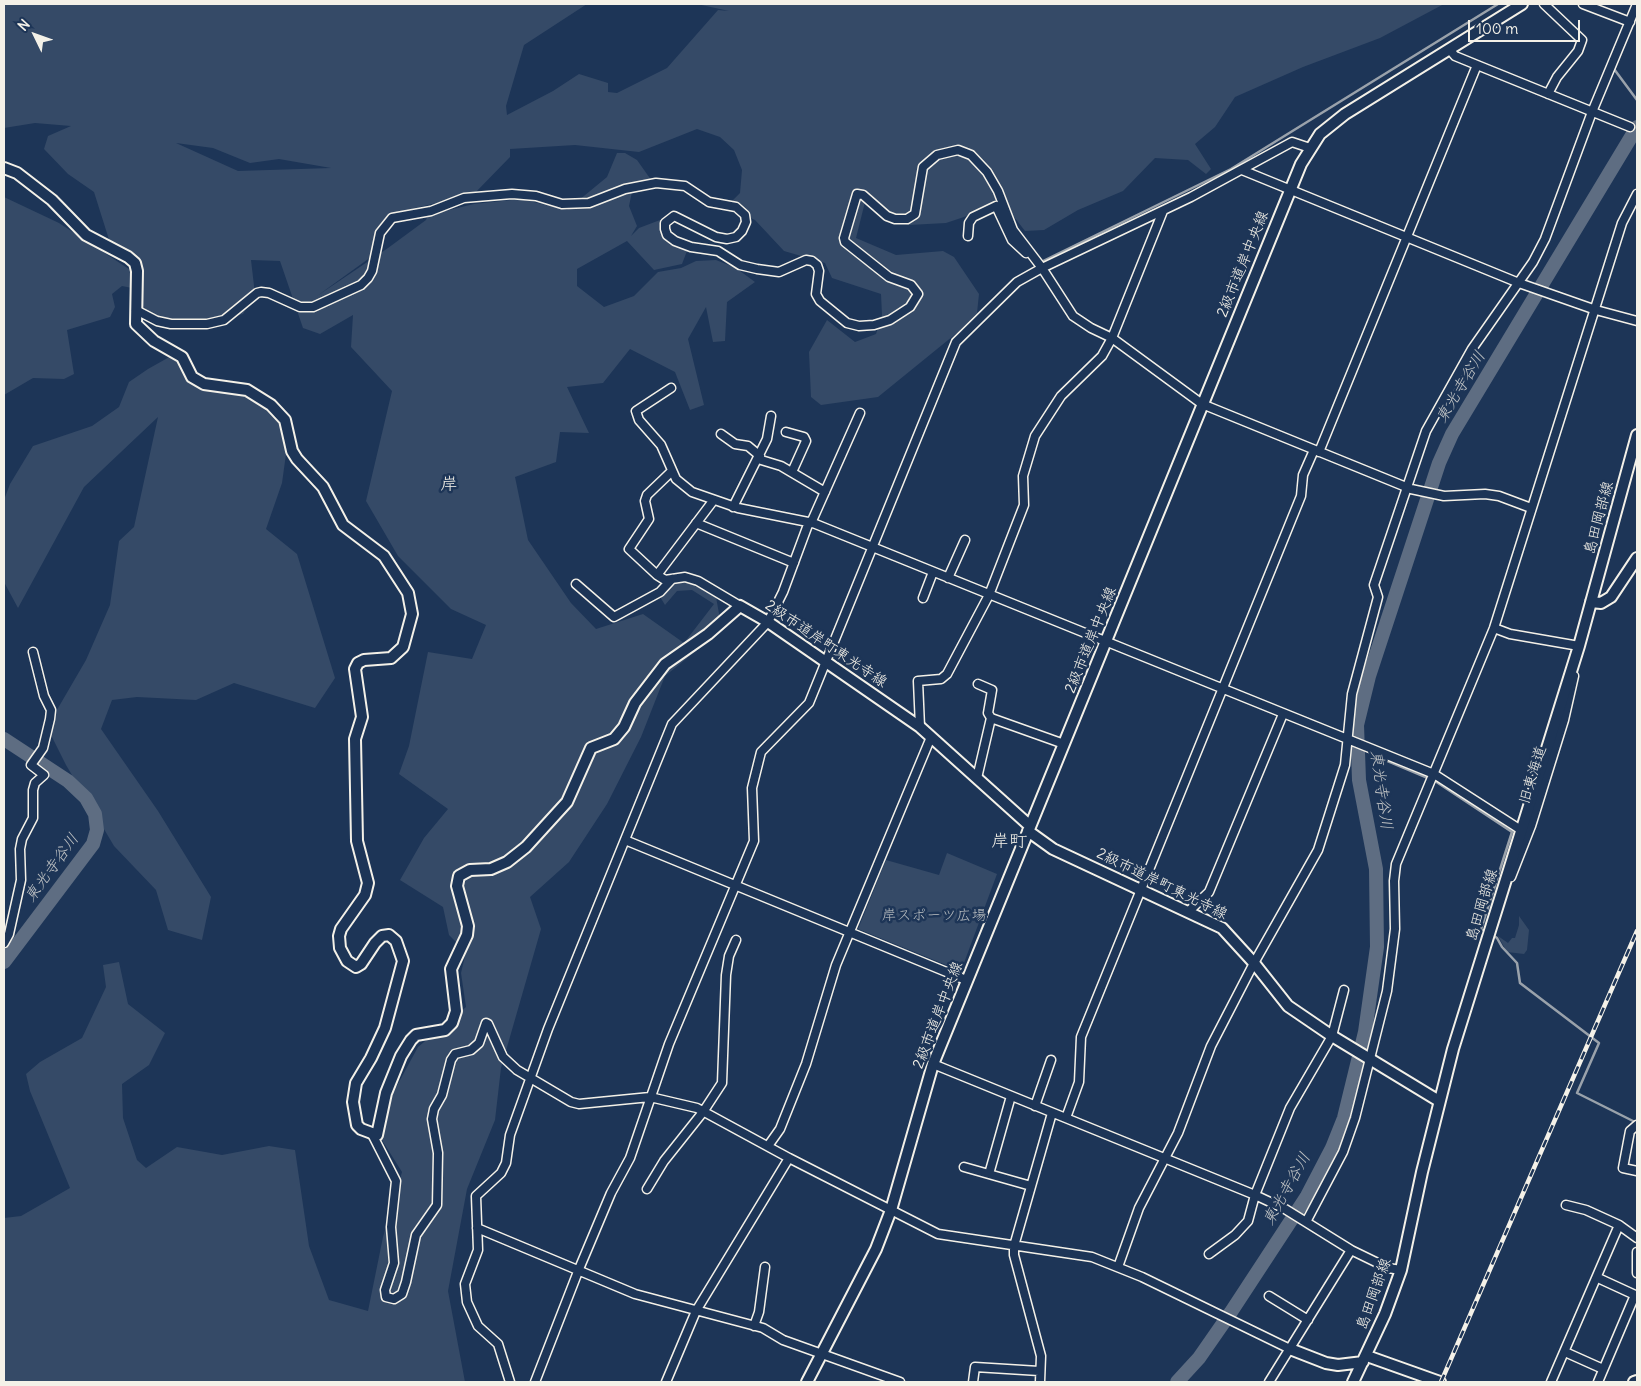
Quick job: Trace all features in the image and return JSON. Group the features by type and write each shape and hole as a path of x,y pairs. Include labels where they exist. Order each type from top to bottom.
{"street":[{"name":"2級市道岸中央線","path":"807,1382 876,1249 891,1210 933,1064 966,980 1106,644 1290,190 1310,148 1320,134 1345,114 1522,4"},
{"path":"1544,4 1582,40 1548,94"},
{"path":"1583,4 1630,22"},
{"path":"1118,1267 1138,1208 1166,1159 1178,1133 1211,1046 1254,962 1318,850 1345,765 1352,694 1378,597 1374,584 1410,488 1426,432 1472,349 1533,262 1545,239 1592,112 1637,4"},
{"path":"1448,49 1455,56 1630,127"},
{"path":"1066,1118 1079,1082 1081,1037 1301,496 1303,475 1317,451 1408,237 1477,65"},
{"path":"535,1382 611,1193 630,1158 650,1097 697,975 754,841 752,788 761,752 809,703 956,342 1017,282 1042,268 1163,211 1292,142 1310,148"},
{"path":"136,310 157,321 207,324 224,320 261,292 269,293 294,305 313,307 361,285 368,278 372,271 380,232 392,218 431,211 464,198 512,194 536,196 562,204 589,203 625,190 656,183 685,186 709,202 736,207 745,215 746,222 742,231 736,237 728,239 716,238 674,216 665,223 665,229 667,235 675,241 691,247 718,251 740,265 757,269 779,272 806,260 812,261 819,271 816,294 820,301 847,322 860,326 874,325 890,320 910,307 918,294 911,286 889,277 845,242 844,238 857,194 863,195 886,216 895,219 907,219 915,214 923,167 937,155 958,150 971,155 987,172 998,191 1013,230 1042,268 1073,316 1091,328 1112,338 1202,404 1410,488 1444,496 1486,494 1499,496 1531,508"},
{"path":"4,168 18,173 52,200 86,235 128,257 137,271 136,324 140,330 154,341 182,357 188,371 198,382 247,390 271,405 285,420 295,455 323,487 343,525 384,556 408,593 412,614 404,647 391,658 364,660 358,663 355,669 362,716 355,739 356,841 368,883 365,895 348,917 339,936 344,958 350,965 356,966 361,964 375,943 382,936 389,935 396,941 403,961 384,1028 356,1083 354,1093 357,1125 372,1134 396,1181 391,1226 394,1263 386,1290 386,1297 394,1299 402,1294 416,1235 437,1205 438,1153 432,1119 434,1109 442,1095 451,1060 455,1054 471,1050 479,1043 486,1023 503,1057 517,1070 571,1102 579,1104 650,1097 697,1108 789,1158 938,1234 1092,1258 1118,1267 1290,1349 1326,1363 1338,1365 1365,1359 1440,1382"},
{"path":"1242,170 1519,283 1596,310 1637,321"},
{"path":"1306,1222 1342,1152 1356,1118 1367,1057 1387,992 1392,963 1396,864 1494,628 1622,224 1637,194"},
{"path":"968,236 969,224 973,217 996,206 1012,240 1036,260"},
{"path":"920,727 918,681 942,679 947,674 989,595 1024,505 1023,476 1035,436 1060,396 1102,356 1112,338 1163,211"},
{"path":"671,388 636,411 639,420 662,445 676,479 692,492 733,507 810,523 873,547 1106,644 1434,774 1521,830"},
{"path":"510,1382 498,1344 478,1326 467,1302 465,1284 478,1250 476,1196 501,1173 506,1163 510,1136 548,1029 672,724 768,622 860,413"},
{"path":"733,507 767,439 772,416"},
{"path":"786,432 804,437 806,441 792,472"},
{"path":"721,434 734,444 748,446 759,457 792,472 825,492"},
{"name":"島田岡部線","path":"1353,1382 1385,1314 1401,1270 1439,1101 1579,646 1637,435"},
{"path":"672,472 647,495 649,519 629,549 656,575 666,580 685,577 698,581 740,606"},
{"path":"656,575 713,501"},
{"path":"696,523 794,563"},
{"path":"948,578 965,540"},
{"path":"1591,602 1601,603 1612,597 1637,558"},
{"path":"923,598 933,572"},
{"path":"576,584 614,617 660,592 672,579"},
{"name":"2級市道岸町東光寺線","path":"372,1134 377,1135 386,1093 401,1056 411,1040 416,1035 445,1030 452,1023 456,1011 451,969 467,935 468,926 458,886 459,876 470,870 491,869 507,862 526,847 567,802 591,748 614,739 624,727 635,703 665,664 708,634 740,606 768,622 920,727 1052,849 1222,928 1254,962 1288,1006 1332,1036 1439,1101"},
{"path":"1494,628 1510,634 1579,646"},
{"name":"旧東海道","path":"1498,907 1531,826 1572,686 1579,646"},
{"path":"4,942 9,934 20,880 20,849 22,839 32,818 33,790 35,783 44,775 31,765 43,748 50,710 44,696 33,652"},
{"path":"978,684 992,690 988,713 991,718 1064,744"},
{"path":"1188,912 1210,892 1284,714"},
{"path":"977,778 991,718"},
{"path":"768,1146 780,1129 806,1064 836,965 931,737"},
{"path":"625,840 966,980"},
{"path":"648,1189 664,1161 703,1112 722,1083 724,1077 726,976 729,956 736,940"},
{"path":"1209,1254 1235,1235 1248,1221 1255,1195 1290,1108 1332,1036 1344,990"},
{"path":"1035,1106 1051,1060"},
{"path":"933,1064 1255,1195 1285,1209 1351,1250 1388,1268 1401,1270"},
{"path":"989,1174 1012,1096"},
{"path":"1040,1382 1041,1356 1014,1255 1014,1246 1052,1114"},
{"path":"1637,1125 1630,1131 1623,1168 1637,1171"},
{"path":"666,1382 696,1311 789,1158"},
{"path":"964,1167 1031,1186"},
{"path":"1566,1205 1586,1210 1619,1226 1637,1238"},
{"path":"1551,1382 1598,1278 1619,1226"},
{"path":"477,1228 635,1294 764,1328 783,1340 900,1382"},
{"path":"1270,1382 1351,1250"},
{"path":"1637,1252 1637,1272"},
{"path":"754,1326 759,1312 766,1267"},
{"path":"1598,1278 1636,1294 1598,1382"},
{"path":"1269,1296 1308,1320"},
{"path":"1565,1352 1603,1370"},
{"path":"973,1382 975,1367 1040,1372"}],"green space":[{"path":"4,4 587,4 524,45 506,106 507,115 553,91 579,74 608,83 608,92 617,93 667,68 718,10 729,11 697,4 1444,4 1380,38 1303,67 1235,97 1215,127 1195,144 1211,169 1206,174 1188,160 1155,158 1123,191 1078,210 1044,230 1025,231 1001,200 946,223 909,225 883,217 878,202 865,202 856,238 896,255 943,251 954,257 979,294 977,313 958,332 878,397 821,405 811,397 809,352 827,320 855,342 876,334 882,315 881,294 832,278 825,263 784,251 755,220 726,207 740,193 742,170 734,150 720,137 697,129 639,152 575,145 510,149 510,157 474,194 394,213 381,223 371,257 317,296 388,248 426,220 428,215 474,204 521,199 567,210 607,177 617,153 625,153 637,160 654,184 632,192 629,206 637,226 631,236 639,228 660,220 663,235 687,251 682,264 654,270 627,241 577,269 577,286 604,307 634,296 658,272 681,268 696,261 716,260 736,268 755,282 727,302 725,341 713,342 706,307 688,339 704,405 690,410 675,372 630,349 603,383 567,387 589,433 560,432 556,462 515,477 528,540 571,603 596,629 643,614 684,643 714,604 692,590 677,591 665,605 659,595 675,581 693,582 716,597 722,630 665,676 641,737 607,804 569,862 530,897 541,929 501,1068 495,1120 467,1189 448,1291 465,1382 4,1382 4,1218 21,1216 70,1188 30,1091 26,1074 40,1062 82,1038 106,987 103,965 119,962 128,1004 165,1033 149,1065 122,1084 123,1118 137,1160 146,1168 177,1147 222,1155 269,1146 295,1150 309,1246 329,1300 368,1311 383,1237 402,1172 380,1137 393,1093 418,1047 466,1007 461,973 466,952 449,935 443,907 400,880 424,838 448,809 399,774 409,746 428,652 472,659 486,625 451,609 398,556 366,501 392,391 351,347 353,315 320,334 303,328 280,261 251,260 255,294 243,314 198,325 169,322 148,312 139,301 135,267 111,246 94,192 68,174 44,149 48,136 71,126 35,123 4,128","holes":["176,143 213,148 250,163 279,159 331,168 238,171"]},
{"path":"4,197 59,223 135,273 137,289 122,286 112,294 115,307 110,317 67,330 74,374 64,379 33,378 4,395"},
{"path":"180,351 196,383 258,393 284,426 286,454 282,483 266,529 297,554 335,678 315,708 234,683 196,700 137,697 112,700 101,729 158,811 211,897 202,940 168,930 156,890 114,846 66,765 47,727 86,660 110,605 119,541 134,527 158,417 84,487 18,608 4,582 4,500 10,484 33,446 92,426 119,407 129,382"},
{"name":"岸スポーツ広場","path":"947,853 997,874 961,971 858,929 886,860 939,875"},
{"path":"1519,916 1529,930 1527,950 1524,954 1507,952 1498,936 1508,943 1512,938 1515,938 1519,925"}],"waterway":[{"path":"1041,262 1231,169 1498,4"},
{"path":"1629,32 1637,13"},
{"path":"1615,67 1614,69 1637,100"},
{"name":"東光寺谷川","path":"1177,1382 1199,1358 1307,1196 1332,1148 1344,1118 1365,1032 1377,947 1376,869 1359,780 1357,725 1369,676 1439,463 1452,434 1637,127"},
{"name":"東光寺谷川","path":"4,739 68,781 86,798 95,814 97,830 93,844 4,962"},
{"path":"1371,754 1435,781 1512,832 1481,929 1486,932"},
{"path":"1491,934 1497,938 1502,947 1517,963 1520,983 1599,1043 1577,1093 1637,1123"}],"railway":[{"path":"1441,1382 1637,931"}],"district":[{"name":"岸","path":"449,485"},
{"name":"岸町","path":"1009,842"}]}
